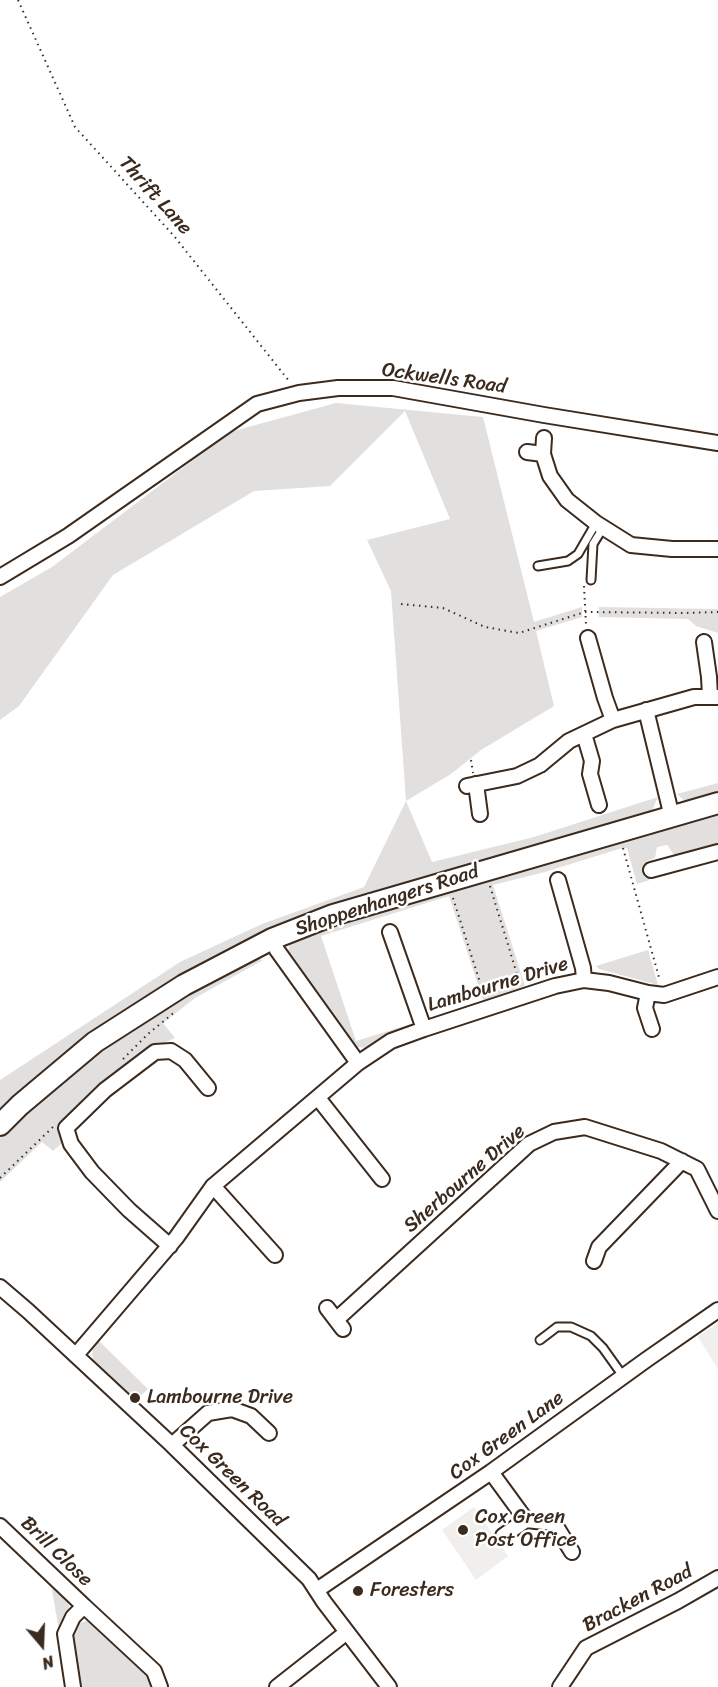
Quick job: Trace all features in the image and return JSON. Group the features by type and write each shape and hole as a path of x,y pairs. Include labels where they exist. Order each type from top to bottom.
{"street":[{"name":"Ockwells Road","path":"0,577 68,536 256,404 298,393 338,388 393,388 718,443"},
{"path":"544,438 543,454 550,476 567,500 600,526 631,544 672,549 718,549"},
{"path":"528,452 543,454"},
{"path":"588,638 613,720"},
{"path":"480,814 471,785 517,776 540,765 569,741 613,720 694,697 714,697 704,642"},
{"path":"646,710 672,817"},
{"path":"584,734 592,761 590,774 599,805"},
{"name":"Shoppenhangers Road","path":"0,1125 20,1105 95,1042 184,985 272,939 333,915 718,803"},
{"path":"651,870 665,859 718,852"},
{"name":"Lambourne Drive","path":"558,880 584,968 584,980"},
{"name":"Lambourne Drive","path":"390,932 424,1029"},
{"path":"272,939 277,950 358,1063"},
{"name":"Lambourne Drive","path":"76,1355 192,1218 213,1186 358,1063 391,1041 555,986 584,980 664,995 718,977"},
{"path":"648,993 645,1008 652,1029"},
{"path":"170,1245 129,1210 92,1172 71,1144 66,1128 105,1090 155,1052 171,1051 185,1060 208,1089"},
{"path":"318,1098 382,1179"},
{"name":"Sherbourne Drive","path":"327,1308 340,1324 529,1144 554,1132 585,1127 661,1150 697,1169 718,1212"},
{"path":"594,1261 599,1247 682,1161"},
{"path":"213,1186 257,1244 275,1255"},
{"name":"Cox Green Road","path":"0,1287 172,1445 309,1579 389,1687"},
{"name":"Cox Green Lane","path":"317,1590 491,1472 718,1310"},
{"path":"172,1445 208,1413 232,1409 251,1416 269,1433"},
{"path":"491,1472 526,1520"},
{"path":"503,1536 526,1520 554,1523 572,1552"},
{"name":"Brill Close","path":"0,1526 154,1671 160,1687"},
{"name":"Bracken Road","path":"560,1687 586,1648 718,1578"},
{"name":"Brill Close","path":"73,1687 65,1634 73,1617 84,1606"},
{"path":"277,1687 347,1632"}],"lane":[{"path":"538,566 568,561 578,554 600,526"},
{"path":"587,580 593,544 600,526"},
{"path":"540,1340 557,1327 571,1327 591,1336 603,1348 623,1376"}],"path":[{"name":"Thrift Lane","path":"18,0 75,127 174,236 298,393"},
{"path":"587,580 585,612 588,638"},
{"path":"401,604 443,608 485,627 519,633 585,612 684,614 718,612"},
{"path":"622,845 664,995"},
{"path":"489,883 525,997"},
{"path":"451,892 488,1008"},
{"path":"116,1065 148,1034 180,1008"},
{"path":"0,1178 58,1122"}],"shaded area":[{"path":"336,403 483,417 534,622 582,607 582,617 536,631 554,706 481,750 451,774 406,801 391,591 367,540 450,519 405,411 330,486 254,491 113,575 19,706 0,720 0,597 52,567 230,432"},
{"path":"599,607 718,609 718,633 696,626 688,619 599,617"},
{"path":"718,783 718,794 687,803 677,794"},
{"path":"658,797 651,813 438,873 339,904 90,1035 0,1111 0,1080 180,962 262,924 364,887 406,801 432,862 534,837"},
{"path":"718,811 718,844 675,856 667,845 657,847 655,858 647,861 650,880 637,884 627,848 493,885 525,986 483,1000 449,896 321,936 356,1041 411,1024 368,1048 356,1047 346,1038 291,964 288,951 291,939 318,929"},
{"path":"648,950 658,985 599,969 596,966"},
{"path":"252,957 263,960 195,998 163,1023 175,1038 157,1046 60,1127 62,1143 53,1151 42,1142 0,1182 0,1138 26,1109 100,1047 186,990"},
{"path":"718,1323 718,1369 698,1337"},
{"path":"98,1340 148,1389 133,1403 93,1366 92,1346"},
{"path":"474,1507 508,1556 476,1580 442,1530"},
{"path":"51,1585 66,1597 70,1610 59,1630"},
{"path":"87,1621 151,1678 153,1687 79,1687 71,1633 75,1624"}],"place":[{"name":"Lambourne Drive","path":"135,1398"},
{"name":"Cox Green Post Office","path":"463,1530"},
{"name":"Foresters","path":"358,1591"}]}
